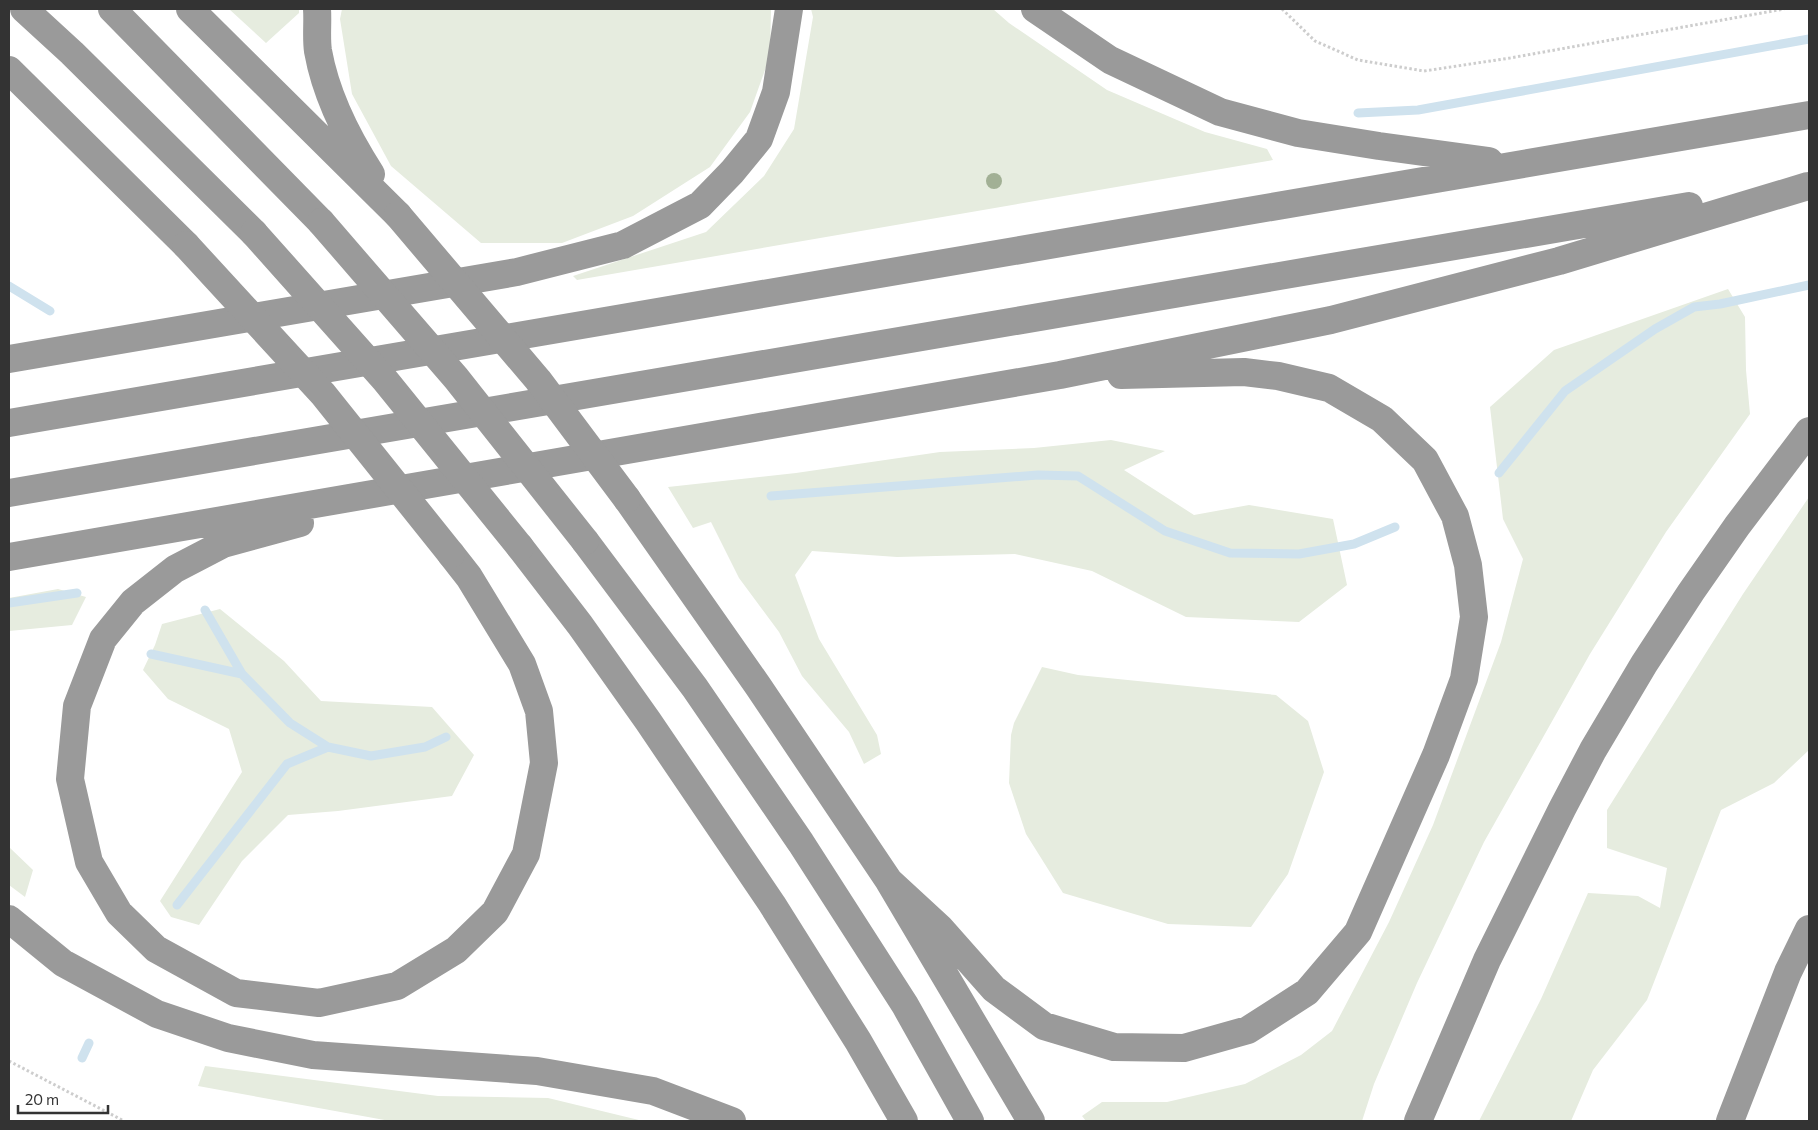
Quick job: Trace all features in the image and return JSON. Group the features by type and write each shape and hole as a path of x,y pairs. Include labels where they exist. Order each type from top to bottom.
{"highway":[{"path":"24,9 72,53 254,233 385,380 520,547 580,625 648,721 772,904 858,1041 904,1121"},
{"path":"112,9 320,222 456,378 586,540 695,688 801,843 905,1005 970,1121"},
{"path":"190,9 398,215 538,380 626,499 758,686 889,881 1031,1121"},
{"path":"317,9 318,51 333,103 355,149 398,215"},
{"path":"9,359 518,272 623,245 700,206 732,172 759,139 776,92 789,9"},
{"path":"1035,9 1110,60 1220,112 1298,132 1379,146 1516,165"},
{"path":"9,70 186,245 323,394 469,578 522,664 539,711 544,763 526,854 495,912 456,950 397,986 319,1003 236,993 156,950 118,912 89,862 70,779 78,706 103,639 133,602 175,569 223,544 319,518 388,492"},
{"path":"9,423 1809,115"},
{"path":"9,557 1060,375 1340,318 1559,261 1809,186"},
{"path":"9,493 1809,186"},
{"path":"889,881 940,928 994,989 1044,1026 1114,1047 1184,1048 1248,1030 1307,992 1358,932 1436,755 1464,679 1474,617 1468,566 1455,516 1425,460 1382,419 1329,388 1278,376 1244,372 1172,375 1060,375"},
{"path":"1418,1121 1487,960 1593,750 1644,664 1691,592 1737,526 1809,431"},
{"path":"9,919 63,963 140,1005 157,1014 228,1038 313,1055 537,1071 653,1091 732,1121"},
{"path":"1730,1121 1788,972 1809,929"}],"path":[{"path":"1282,9 1315,41 1358,60 1424,71 1510,58 1784,9"},
{"path":"9,1061 124,1121"}],"shaded area":[{"path":"229,9 299,9 299,13 266,43"},
{"path":"342,9 771,9 770,56 750,112 710,167 633,216 562,243 481,243 391,166 352,94 340,19"},
{"path":"811,9 993,9 1009,23 1107,90 1205,132 1267,149 1273,160 577,280 573,276 706,232 764,176 794,129 813,17"},
{"path":"1728,289 1745,317 1746,370 1750,414 1666,532 1590,654 1484,842 1417,983 1374,1084 1362,1121 1086,1121 1082,1116 1102,1102 1167,1102 1245,1084 1301,1055 1332,1031 1389,922 1433,825 1501,642 1523,559 1503,519 1490,407 1554,350"},
{"path":"1111,440 1165,451 1124,470 1194,515 1249,505 1333,519 1347,585 1299,622 1186,617 1092,571 1015,554 897,557 812,551 795,575 819,639 877,735 881,754 864,764 849,732 802,676 779,632 739,578 711,522 693,528 668,487 796,473 940,452 1034,448"},
{"path":"1809,497 1809,750 1774,783 1721,810 1647,1000 1593,1070 1571,1121 1479,1121 1541,999 1588,893 1638,896 1660,908 1667,868 1607,848 1607,810 1743,594"},
{"path":"58,589 86,597 72,625 9,631 9,598"},
{"path":"220,609 284,661 321,701 432,707 474,755 452,796 338,811 288,815 242,861 199,925 171,917 160,901 242,772 229,729 168,699 143,670 155,645 162,624"},
{"path":"1042,667 1078,675 1276,695 1308,721 1324,772 1288,874 1251,927 1168,924 1063,893 1026,834 1009,783 1011,735 1014,723"},
{"path":"9,847 33,870 25,897 9,885"},
{"path":"205,1066 438,1096 548,1098 643,1121 390,1121 198,1086"}],"waterway":[{"path":"1358,113 1418,110 1809,39"},
{"path":"1499,473 1565,391 1655,329 1694,307 1720,304 1809,285"},
{"path":"9,286 50,311"},
{"path":"771,496 1038,475 1078,476 1165,531 1230,553 1299,554 1354,544 1395,527"},
{"path":"9,603 77,593"},
{"path":"205,610 242,674 290,723 328,747 371,756 425,747 446,737"},
{"path":"151,654 242,674"},
{"path":"177,905 287,764 328,747"},
{"path":"82,1058 89,1043"}]}
